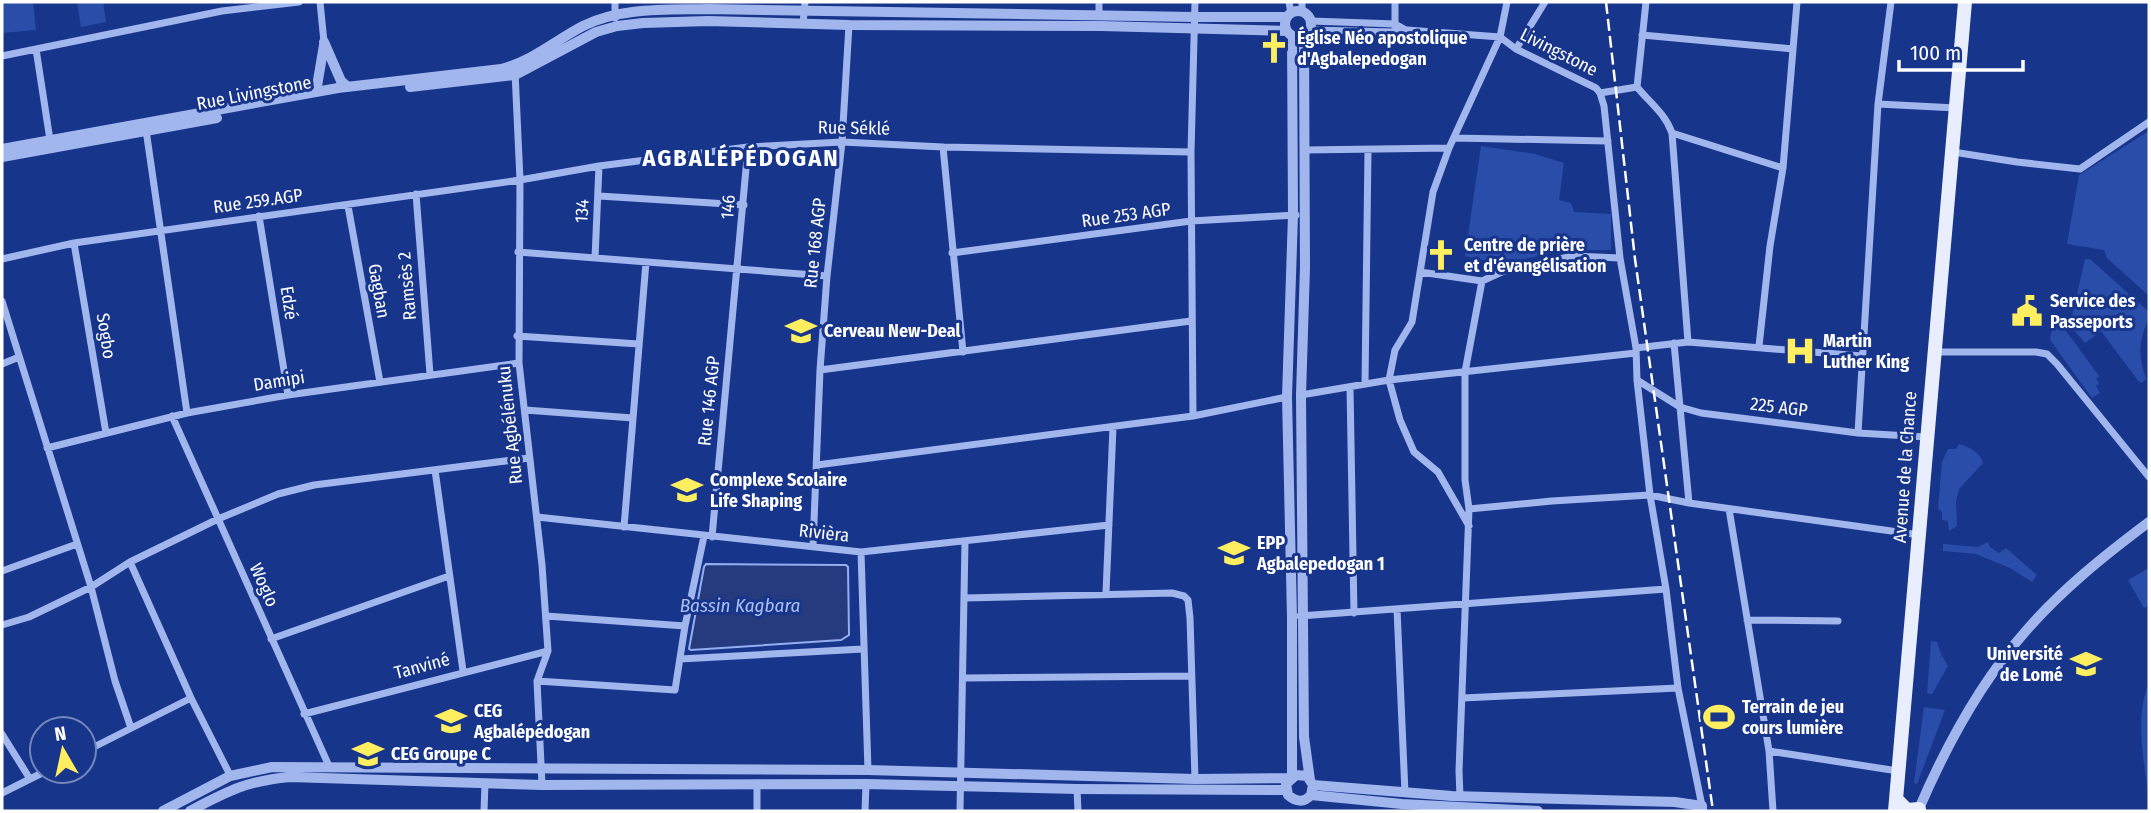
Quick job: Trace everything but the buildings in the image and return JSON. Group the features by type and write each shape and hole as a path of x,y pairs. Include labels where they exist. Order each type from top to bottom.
{"main road":[{"name":"Avenue de la Chance","path":"1895,808 1965,2"},
{"path":"1895,808 1919,810"}],"street":[{"path":"220,2 222,11"},
{"path":"2,56 222,11 299,2"},
{"path":"316,92 324,43 320,2"},
{"path":"615,2 615,21"},
{"path":"1099,2 1099,14"},
{"path":"1193,416 1191,152 1195,2"},
{"path":"1395,2 1395,28"},
{"path":"1469,526 1438,472 1414,452 1400,420 1389,380 1395,350 1412,321 1433,192 1449,148 1500,37 1507,2"},
{"path":"1516,49 1545,2"},
{"path":"1646,2 1637,87 1662,113 1672,133 1688,342"},
{"path":"1759,346 1770,246 1783,168 1797,2"},
{"path":"1858,433 1878,104 1891,2"},
{"path":"708,5 708,21"},
{"path":"514,70 615,21 652,10 708,5 1009,7 1195,22 1289,34 1309,29"},
{"path":"803,24 804,6"},
{"path":"1007,26 1009,7"},
{"path":"615,21 1007,26 1195,22 1294,9"},
{"path":"1294,9 1309,29 1298,616 1288,795 1405,793 1675,802 1702,808"},
{"path":"1294,9 1285,21 1289,34 1293,215 1287,397 1307,795"},
{"name":"Rue 168 AGP","path":"813,547 820,370 842,142 849,25"},
{"name":"Livingstone","path":"1309,29 1395,28 1500,37 1516,49 1588,83 1600,93 1604,106 1620,258 1636,351 1650,495 1666,589 1678,688 1702,808"},
{"path":"1642,35 1793,49"},
{"path":"324,43 341,80 342,90"},
{"path":"36,49 50,143"},
{"name":"Rue Livingstone","path":"145,127 316,92 514,70"},
{"name":"Rue Agbélénuku","path":"514,70 520,180 517,336 537,517 548,651 537,681 542,785"},
{"path":"1600,93 1637,87"},
{"name":"Rue Livingstone","path":"2,149 145,127 342,90"},
{"path":"1878,104 1956,108"},
{"path":"1952,152 2080,169 2149,122"},
{"path":"145,127 187,413"},
{"path":"1672,133 1783,168"},
{"path":"1455,138 1608,141"},
{"name":"Rue Séklé","path":"520,180 599,166 748,147 842,142 943,147 1191,152"},
{"name":"Rue Livingstone","path":"2,157 50,143"},
{"name":"146","path":"738,269 748,147"},
{"path":"943,147 963,352"},
{"path":"1305,150 1449,148"},
{"path":"1365,384 1368,151"},
{"name":"134","path":"595,258 599,166"},
{"name":"Rue 259.AGP","path":"2,259 74,243 520,180"},
{"name":"Ramsès 2","path":"416,194 430,374"},
{"path":"599,196 744,205"},
{"name":"Gagban","path":"348,206 380,382"},
{"name":"Rue 253 AGP","path":"953,253 1191,221 1305,214"},
{"name":"Edzé","path":"259,216 288,395"},
{"name":"Sogbo","path":"74,243 106,433"},
{"path":"518,252 827,276"},
{"path":"1420,272 1482,281 1504,271 1573,256 1620,258"},
{"path":"624,527 646,262"},
{"name":"Rue 146 AGP","path":"712,537 738,269"},
{"path":"1460,796 1469,526 1465,480 1465,372 1482,281"},
{"path":"2,301 91,587 115,681 131,728"},
{"path":"820,370 1191,321"},
{"path":"517,336 639,344"},
{"path":"817,465 1193,416 1389,380 1636,351 1674,343 1759,346 1862,356"},
{"path":"1674,343 1689,503"},
{"path":"1934,352 2047,354 2149,477"},
{"path":"2,364 19,358"},
{"name":"Damipi","path":"47,448 187,413 288,395 519,363"},
{"name":"225 AGP","path":"1637,380 1680,407 1701,413 1858,433 1926,437"},
{"path":"1350,387 1354,612"},
{"path":"525,410 633,418"},
{"name":"Woglo","path":"173,416 329,766"},
{"path":"1106,593 1113,427"},
{"path":"2,625 29,617 91,587 130,562 218,519 278,494 314,485 529,458"},
{"path":"435,470 463,671"},
{"path":"1469,509 1650,495 1729,509 1920,535"},
{"path":"1729,509 1769,751 1773,811"},
{"name":"Rivièra","path":"537,517 861,552 1109,525"},
{"path":"1919,810 1943,755 1964,719 2024,632 2066,589 2108,552 2149,522"},
{"path":"537,681 675,690 684,626 704,536"},
{"path":"960,811 965,542"},
{"path":"2,571 77,544"},
{"path":"861,552 869,769"},
{"path":"130,562 235,788"},
{"path":"271,639 449,576"},
{"path":"1298,616 1666,589"},
{"path":"965,597 1178,593 1188,600 1195,779"},
{"path":"1397,609 1405,793"},
{"path":"546,616 684,626"},
{"path":"1747,620 1838,621"},
{"path":"680,659 863,649"},
{"name":"Tanviné","path":"304,714 548,651"},
{"path":"963,678 1190,676"},
{"path":"1462,698 1678,688"},
{"path":"98,745 191,698"},
{"path":"2,734 28,776"},
{"path":"1769,751 1898,771"},
{"path":"163,811 230,776 272,767 869,769 1289,782"},
{"path":"190,811 235,788 257,781 290,777 542,785 757,783 1077,789 1289,782 1302,774 1312,811"},
{"path":"2,793 28,780"},
{"path":"484,811 485,783"},
{"path":"757,783 757,811"},
{"path":"865,811 866,784"},
{"path":"1077,789 1078,811"},
{"path":"1307,795 1462,810 1538,811"}],"shaded area":[{"path":"2,2 33,2 36,30 2,33"},
{"path":"77,2 103,2 106,22 81,27"},
{"path":"2149,131 2149,296 2107,258 2104,250 2067,244 2079,175"},
{"path":"1481,146 1535,154 1564,163 1559,200 1571,203 1574,212 1611,214 1611,250 1568,250 1499,264 1465,256"},
{"path":"2085,259 2090,259 2149,312 2141,345 2146,379 2142,383 2101,331 2085,343 2070,325"},
{"path":"2054,319 2058,320 2099,376 2096,386 2100,393 2092,398 2050,340"},
{"path":"1959,444 1974,450 1983,463 1959,489 1956,502 1957,526 1949,531 1948,521 1942,520 1942,512 1938,509 1942,462 1948,449 1956,449"},
{"path":"1988,542 1990,547 1999,553 2006,548 2037,575 2032,582 2010,568 1976,554 1943,551 1943,544 1978,547"},
{"path":"2149,568 2149,605 2144,608 2128,580"},
{"path":"1931,641 1937,642 1948,666 1932,694 1927,693"},
{"path":"2149,682 2149,806 2141,728 2144,697"},
{"path":"1924,707 1945,710 1917,784 1914,783"}],"water":[{"name":"Bassin Kagbara","path":"706,564 846,565 849,635 841,640 691,650 689,649"}],"railway":[{"path":"1606,2 1635,259 1713,811"}],"place":[{"name":"Église Néo apostolique d'Agbalepedogan","path":"1274,48"},
{"name":"Centre de prière et d'évangélisation","path":"1441,255"},
{"name":"Service des Passeports","path":"2027,311"},
{"name":"Cerveau New-Deal","path":"801,331"},
{"name":"Martin Luther King","path":"1800,351"},
{"name":"Complexe Scolaire Life Shaping","path":"687,490"},
{"name":"EPP Agbalepedogan 1","path":"1234,553"},
{"name":"Université de Lomé","path":"2086,664"},
{"name":"Terrain de jeu cours lumière","path":"1719,717"},
{"name":"CEG Agbalépédogan","path":"451,721"},
{"name":"CEG Groupe C","path":"368,754"}],"district":[{"name":"AGBALÉPÉDOGAN","path":"741,158"}]}
